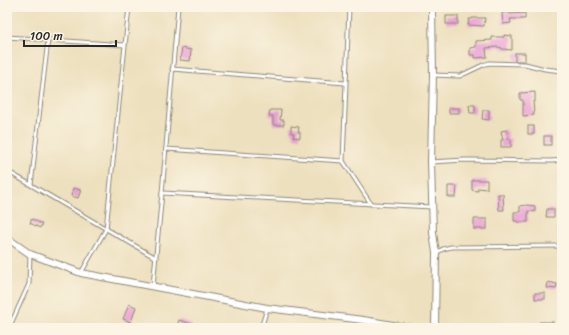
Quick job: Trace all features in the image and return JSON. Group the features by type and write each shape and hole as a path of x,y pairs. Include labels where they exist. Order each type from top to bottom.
{"street":[{"path":"432,7 432,207 433,233 436,253 435,328"},
{"path":"7,238 30,254 81,273 267,308 363,320 411,328"}],"lane":[{"path":"81,273 106,229 129,7"},
{"path":"153,286 178,7"},
{"path":"349,7 343,161 371,204"},
{"path":"7,37 125,45"},
{"path":"31,185 48,40"},
{"path":"433,75 460,76 483,65 489,64 525,64 562,71"},
{"path":"172,69 345,83"},
{"path":"166,149 343,161"},
{"path":"432,162 465,160 562,160"},
{"path":"7,171 156,258"},
{"path":"162,193 432,207"},
{"path":"436,253 450,247 562,246"},
{"path":"9,328 29,284 30,254"},
{"path":"261,328 267,308"}],"building":[{"path":"509,12 510,14 525,13 525,19 510,19 511,23 503,24 502,13"},
{"path":"446,16 458,16 458,24 446,24"},
{"path":"485,18 484,26 468,25 469,19"},
{"path":"504,35 512,36 512,50 498,47 486,48 487,57 475,58 475,55 470,55 470,48 476,47 476,41 492,40 492,37 504,37"},
{"path":"182,48 191,50 190,61 180,60"},
{"path":"515,53 525,53 525,61 515,61"},
{"path":"535,92 535,101 533,101 534,115 523,116 523,100 520,100 520,93"},
{"path":"469,105 475,105 475,113 470,113"},
{"path":"449,108 459,108 459,113 449,113"},
{"path":"270,110 281,110 280,120 284,120 284,125 273,125 273,116 269,116"},
{"path":"483,110 489,110 489,120 482,119"},
{"path":"291,126 299,127 298,132 300,132 300,138 293,137 294,133 291,133"},
{"path":"528,126 534,126 534,134 528,134"},
{"path":"507,130 508,139 511,139 511,147 501,147 501,140 503,140 501,131"},
{"path":"544,136 551,136 551,145 544,145"},
{"path":"472,180 487,180 487,189 478,188 478,191 472,190"},
{"path":"448,186 457,186 456,197 448,197"},
{"path":"73,188 81,190 78,198 71,196"},
{"path":"498,194 503,194 504,210 499,210"},
{"path":"520,206 535,206 535,212 528,211 528,222 514,221 514,212 520,212"},
{"path":"547,209 554,209 554,217 546,217"},
{"path":"32,219 42,224 40,228 30,223"},
{"path":"474,219 487,219 487,229 474,229"},
{"path":"548,282 557,284 556,289 547,288"},
{"path":"535,293 545,293 545,299 535,299"},
{"path":"129,304 136,307 131,322 123,319"},
{"path":"179,320 192,324 191,328 177,326"},
{"path":"540,322 553,322 553,328 540,328"}]}
